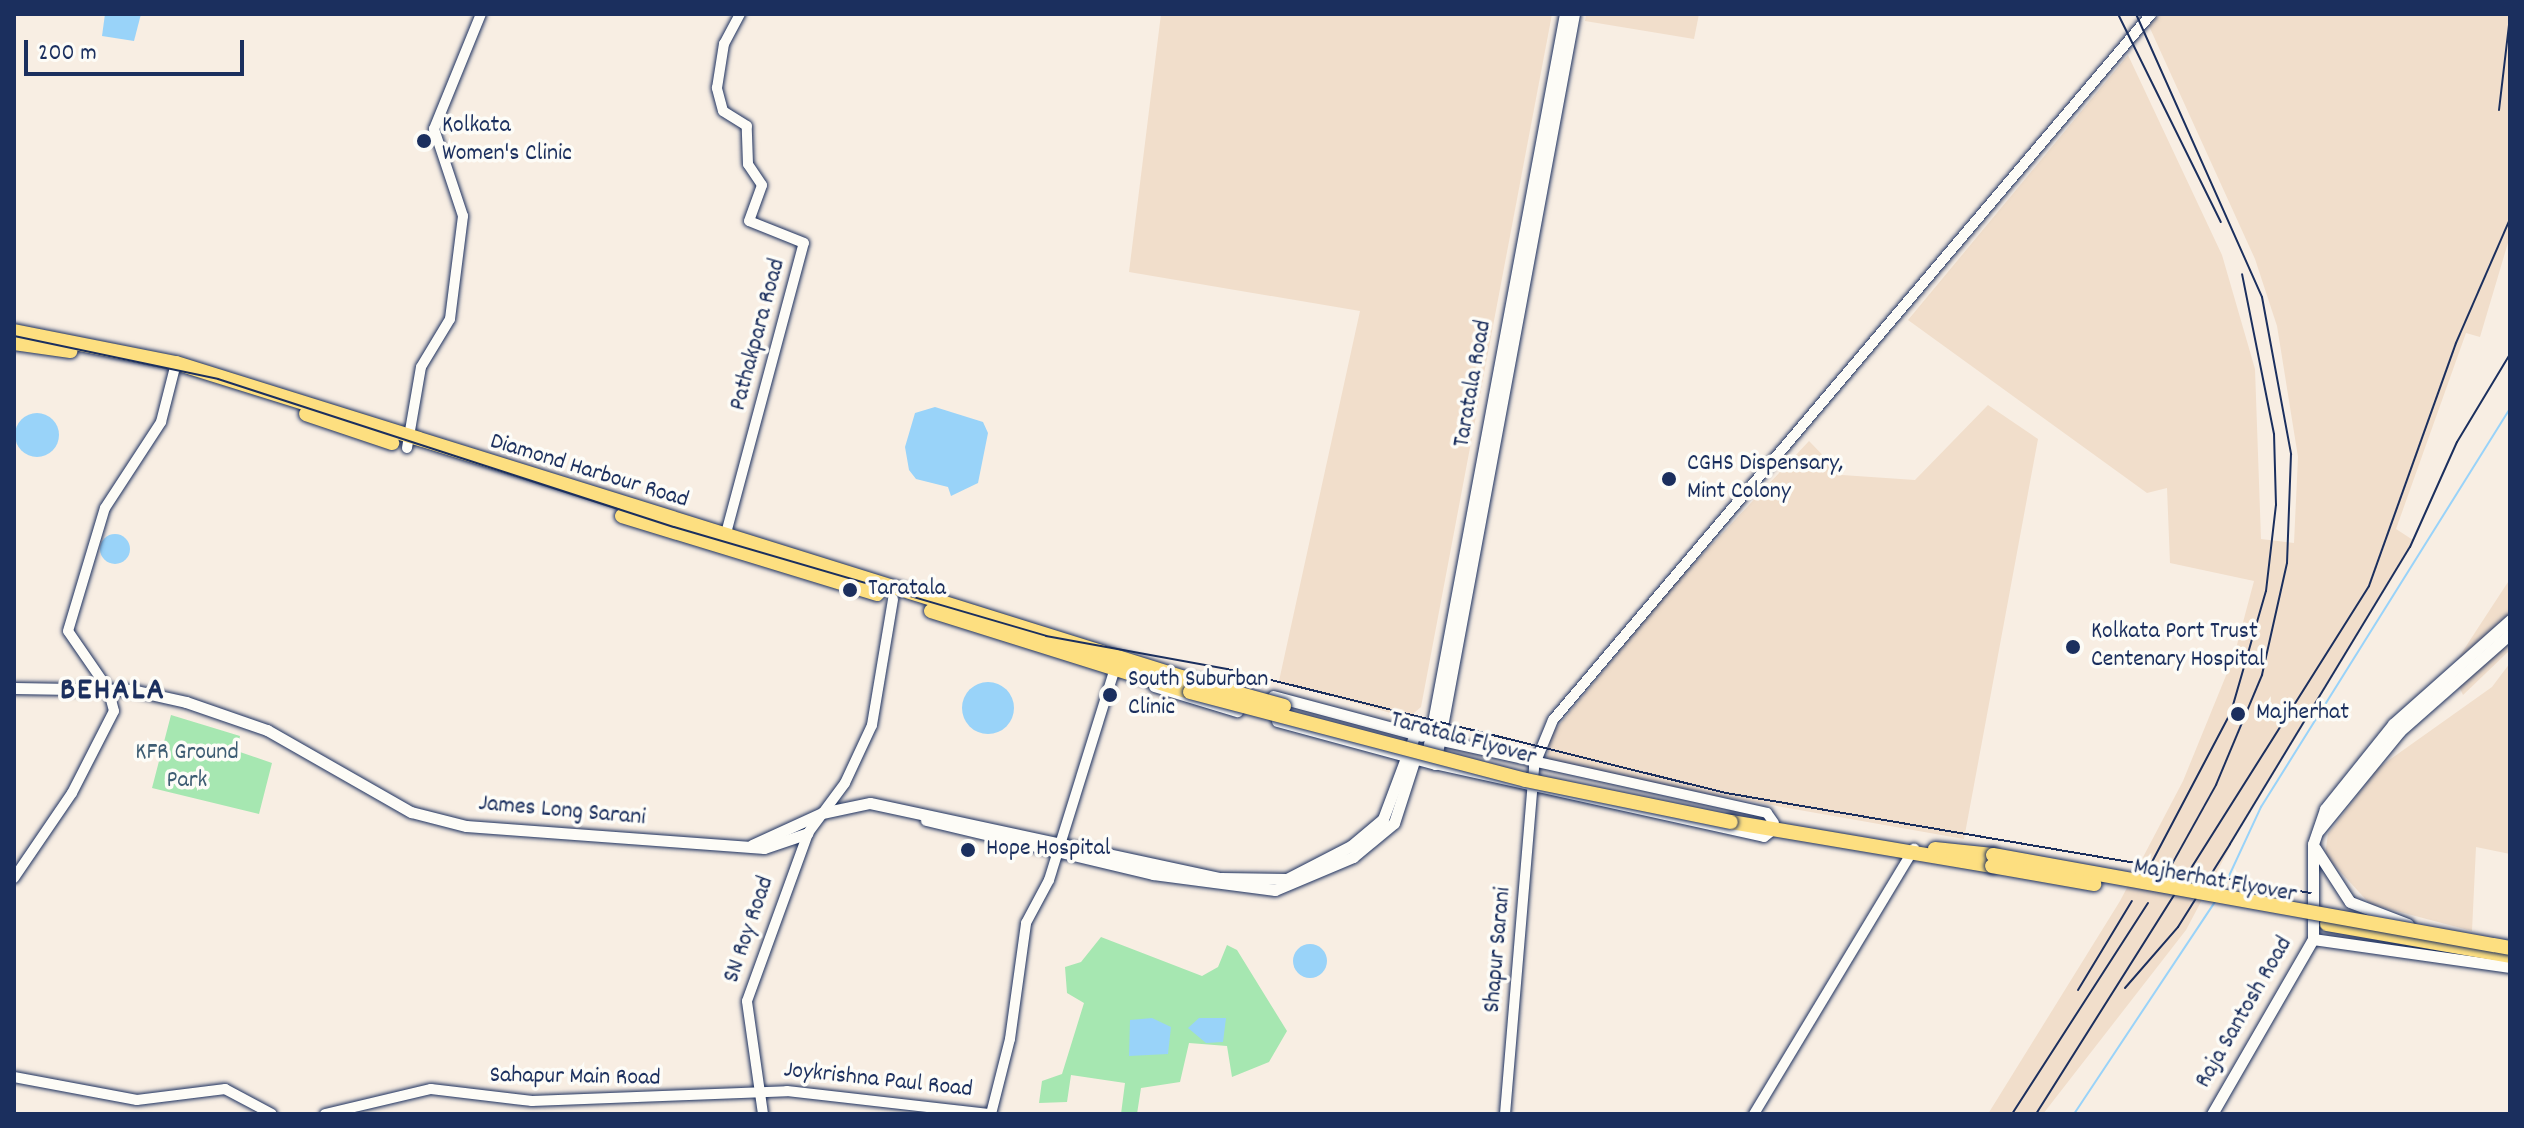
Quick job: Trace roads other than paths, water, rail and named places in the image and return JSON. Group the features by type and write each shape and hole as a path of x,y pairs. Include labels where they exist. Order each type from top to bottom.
{"highway":[{"name":"Diamond Harbour Road","path":"14,331 175,368 893,599 1116,665"},
{"name":"Diamond Harbour Road","path":"14,343 175,368"},
{"name":"Diamond Harbour Road","path":"408,443 725,537 1147,675"},
{"name":"Taratala Flyover","path":"1147,675 1204,684 1532,774 1774,826 1913,850"},
{"name":"Taratala Flyover","path":"1147,675 1190,692 1526,780 1735,818"},
{"name":"Majherhat Flyover","path":"1913,850 2510,948"},
{"name":"Majherhat Flyover","path":"1993,861 2510,956"}],"main road":[{"name":"Taratala Road","path":"1426,737 1565,14"},
{"path":"1421,761 1574,14"},
{"path":"2313,939 2314,838 2329,812 2393,724 2510,620"},
{"path":"2329,812 2400,731 2510,634"},
{"path":"1147,675 1426,737"},
{"path":"1147,675 1171,694 1421,761"},
{"name":"James Long Sarani","path":"14,688 155,693 267,730 411,812 466,826 554,838 752,845 808,833"},
{"path":"1421,761 1426,737"},
{"name":"James Long Sarani","path":"752,845 822,813 870,803 922,818 1257,890 1293,887 1340,858 1383,819 1421,761"},
{"path":"2314,838 2350,902 2402,923 2510,941"},
{"name":"Raja Santosh Road","path":"2212,1114 2313,939 2510,967"}],"street":[{"path":"408,443 421,367 450,319 463,216 434,129 481,14"},
{"name":"Pathakpara Road","path":"725,537 804,243 749,221 762,185 748,164 747,126 723,111 717,88 724,44 740,14"},
{"name":"Shapur Sarani","path":"1505,1114 1534,766 1560,709 2151,14"},
{"path":"14,878 112,718 108,689 68,631 105,508 156,431 175,368"},
{"name":"SN Roy Road","path":"763,1114 747,1001 808,833 872,725 893,599"},
{"path":"990,1114 1010,1039 1026,923 1057,848 1116,665"},
{"path":"1421,761 1531,789 1764,837 1774,826 1767,813 1534,766 1426,737"},
{"path":"1754,1114 1913,850"},
{"path":"14,1077 137,1100 225,1089 272,1114"},
{"name":"Sahapur Main Road","path":"324,1114 387,1096 431,1089 532,1101 700,1100 762,1090"},
{"name":"Joykrishna Paul Road","path":"762,1090 990,1114"}],"water":[{"path":"105,14 141,14 134,41 102,36"},
{"path":"935,407 983,422 988,433 978,483 951,496 948,487 916,479 909,470 905,447 915,413"},
{"path":"37,413 52,420 59,435 52,450 37,457 22,450 15,435 22,420"},
{"path":"115,534 126,538 130,549 126,560 115,564 104,560 100,549 104,538"},
{"path":"988,682 1006,690 1014,708 1006,726 988,734 970,726 962,708 970,690"},
{"path":"1310,944 1322,949 1327,961 1322,973 1310,978 1298,973 1293,961 1298,949"},
{"path":"1152,1018 1171,1027 1168,1054 1129,1056 1130,1020"},
{"path":"1199,1018 1226,1018 1223,1042 1206,1043 1188,1028"}],"waterway":[{"path":"2222,891 2261,807 2510,409"},
{"path":"2074,1114 2215,902"}],"railway":[{"path":"2118,14 2221,222"},
{"path":"2136,14 2262,297 2291,454 2287,563 2262,675 2216,785 2162,882"},
{"path":"2499,110 2510,17"},
{"path":"2036,1114 2369,586 2456,343 2510,219"},
{"path":"2143,879 2231,712 2266,591 2276,505 2274,434 2242,274"},
{"path":"14,336 218,379 674,527 1046,636 1227,669 1726,793 2311,893"},
{"path":"2125,988 2178,927 2230,844 2410,547 2457,442 2510,354"},
{"path":"2078,990 2132,901"},
{"path":"2012,1114 2148,903"}],"place":[{"name":"Kolkata Women's Clinic","path":"424,141"},
{"name":"CGHS Dispensary, Mint Colony","path":"1669,479"},
{"name":"Taratala","path":"850,590"},
{"name":"Kolkata Port Trust Centenary Hospital","path":"2073,647"},
{"name":"South Suburban Clinic","path":"1110,695"},
{"name":"Majherhat","path":"2238,714"},
{"name":"Hope Hospital","path":"968,850"}],"district":[{"name":"BEHALA","path":"113,692"}],"park label":[{"name":"KFR Ground Park","path":"187,768"}]}
